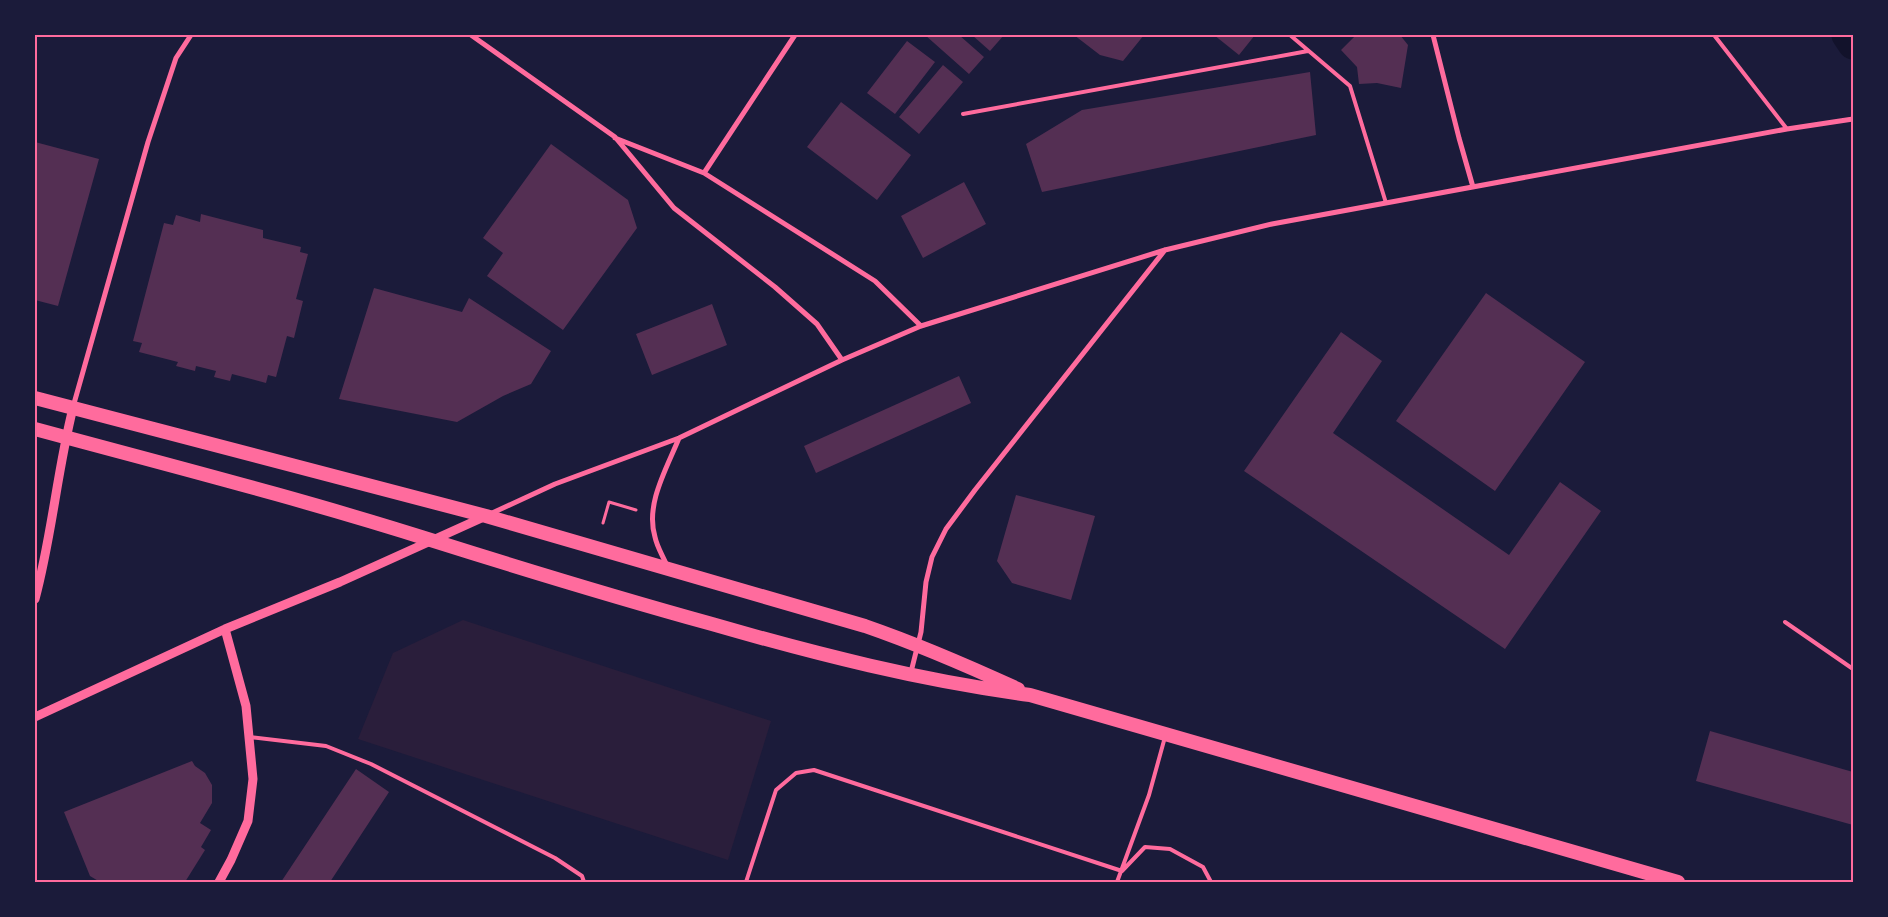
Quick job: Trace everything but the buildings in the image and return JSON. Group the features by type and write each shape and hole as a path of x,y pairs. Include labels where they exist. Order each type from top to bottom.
{"highway":[{"path":"35,398 486,516 865,626 918,645 1030,695 1678,882"},
{"path":"35,428 360,518 582,588 765,639 910,675 1030,695"}],"street":[{"path":"35,599 42,572 65,437 73,408 151,133 176,58 191,35"},
{"path":"471,35 615,138 704,173 875,281 921,326"},
{"path":"704,173 795,35"},
{"path":"1433,35 1473,187"},
{"path":"35,718 225,629 434,541 555,484 679,438 842,360 921,326 1165,250 1272,224 1787,129 1853,119"},
{"path":"615,138 674,208 775,287 816,324 842,360"},
{"path":"910,675 918,645 926,582 932,558 946,529 969,497 1165,250"},
{"path":"668,568 655,538 653,516 658,489 679,438"},
{"path":"219,882 248,821 253,779 246,706 225,629"}],"lane":[{"path":"1290,35 1350,86 1386,203"},
{"path":"1714,35 1787,129"},
{"path":"963,114 1308,50"},
{"path":"1785,622 1853,669"},
{"path":"1117,882 1149,795 1166,734"},
{"path":"249,737 326,746 371,764 555,858 582,876 584,882"},
{"path":"746,882 776,790 796,773 814,770 1122,871"},
{"path":"1122,871 1145,847 1170,849 1203,867 1211,882"}],"path":[{"path":"603,524 609,502 636,510"}],"shaded area":[{"path":"463,620 771,721 728,860 358,739 393,653"}],"waterway":[{"path":"1847,35 1853,44"}]}
